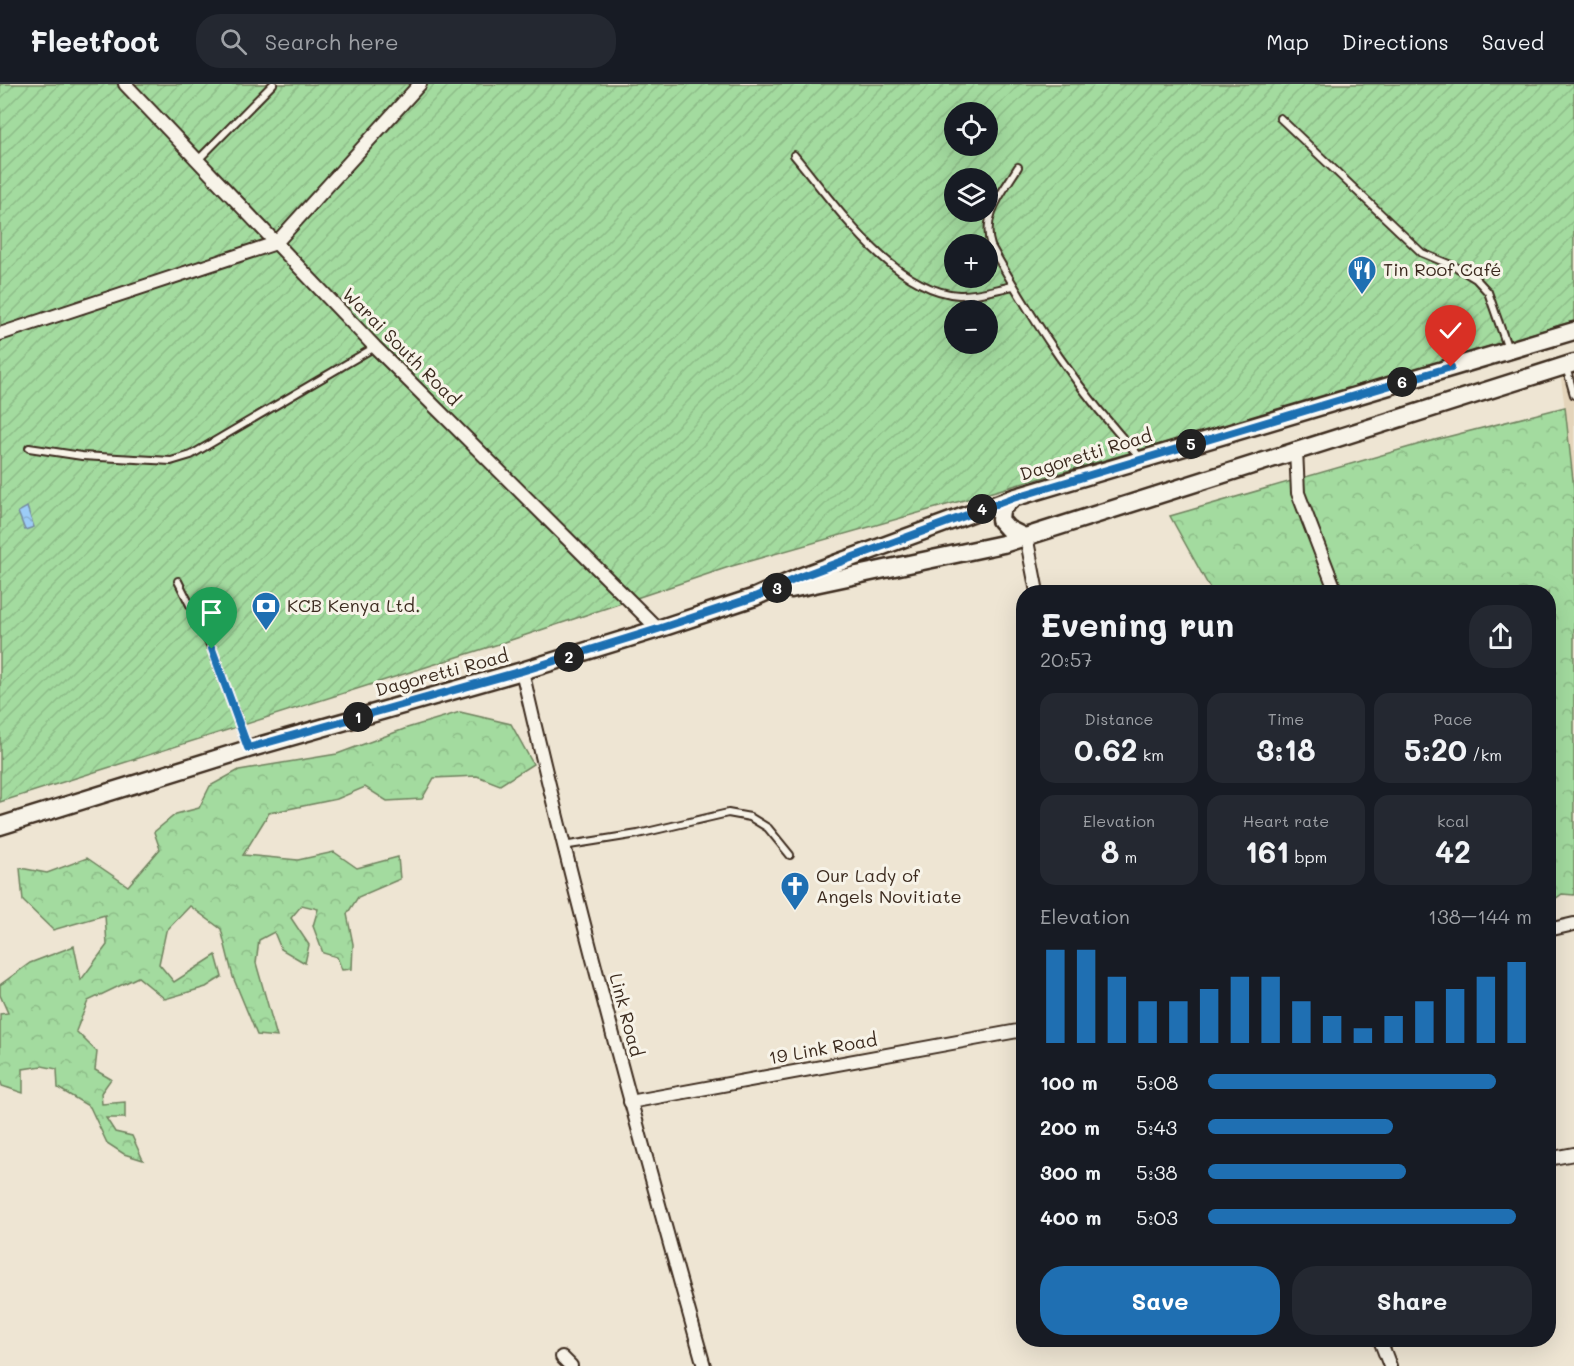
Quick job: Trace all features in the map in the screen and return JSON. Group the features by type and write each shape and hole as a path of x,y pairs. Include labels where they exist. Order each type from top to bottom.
{"main road":[{"name":"Dagoretti Road","path":"0,826 248,748 522,671 658,629 755,597 802,576 1013,498 1574,331"},
{"name":"Dagoretti Road","path":"755,597 1004,544 1296,449 1570,364"},
{"path":"1013,498 1001,509 1000,520 1008,529 1025,536"}],"street":[{"name":"Warai South Road","path":"124,84 375,348 658,629"},
{"path":"0,334 276,243 420,84"},
{"path":"1296,449 1298,493 1333,585"},
{"path":"1025,536 1036,585"},
{"name":"Link Road","path":"522,671 562,846 630,1102 704,1366"},
{"path":"1556,928 1574,924"},
{"name":"19 Link Road","path":"630,1102 1016,1031"},
{"path":"1556,1157 1574,1154"},
{"path":"1383,1347 1390,1366"},
{"path":"562,1357 571,1366"}],"lane":[{"path":"197,160 273,84"},
{"path":"1280,118 1422,253 1456,267 1476,279 1488,292 1509,350"},
{"path":"794,155 879,256 921,285 959,295 1013,286"},
{"path":"1018,167 988,218 987,233 1013,286 1066,370 1103,418 1141,459"},
{"path":"29,448 82,456 171,461 191,455 375,348"},
{"path":"1570,364 1574,395"},
{"path":"178,581 212,649 248,748"},
{"path":"562,846 638,834 728,813 750,817 768,828 790,855"}],"shaded area":[{"path":"1574,375 1574,483 1561,378"}],"green space":[{"path":"0,84 1574,84 1574,321 1196,434 732,566 505,642 0,802"},
{"path":"1565,407 1574,489 1574,895 1562,894 1556,898 1556,585 1208,585 1170,516 1427,442"},
{"path":"460,712 511,724 533,764 500,785 477,776 434,778 422,799 387,801 365,787 337,799 269,813 243,855 298,860 334,852 357,868 398,857 400,879 358,897 347,914 353,944 352,969 342,970 337,957 323,953 313,926 318,909 302,905 291,918 309,945 305,963 281,949 274,932 259,940 256,963 277,1037 257,1035 233,977 221,929 190,906 166,931 159,964 174,982 216,955 222,977 206,987 165,999 138,977 88,1001 76,1031 97,1052 95,1070 111,1079 101,1093 102,1104 125,1102 125,1118 106,1118 115,1132 132,1136 143,1160 124,1154 107,1143 90,1107 58,1088 57,1069 42,1066 23,1069 23,1093 2,1086 0,1080 0,1014 8,1013 0,995 0,985 30,963 74,946 81,980 107,945 105,915 53,930 23,901 20,868 47,873 87,858 128,886 160,849 154,832 176,814 199,808 210,786 239,770 337,754 407,728"}],"water":[{"path":"27,507 34,527 25,530 18,512"}],"place":[{"name":"Tin Roof Café","path":"1362,296"},
{"name":"KCB Kenya Ltd.","path":"266,632"},
{"name":"Our Lady of Angels Novitiate","path":"795,912"}],"route":[{"path":"212,649 248,748 522,671 658,629 755,597 802,576 1013,498 1451,367"}]}
